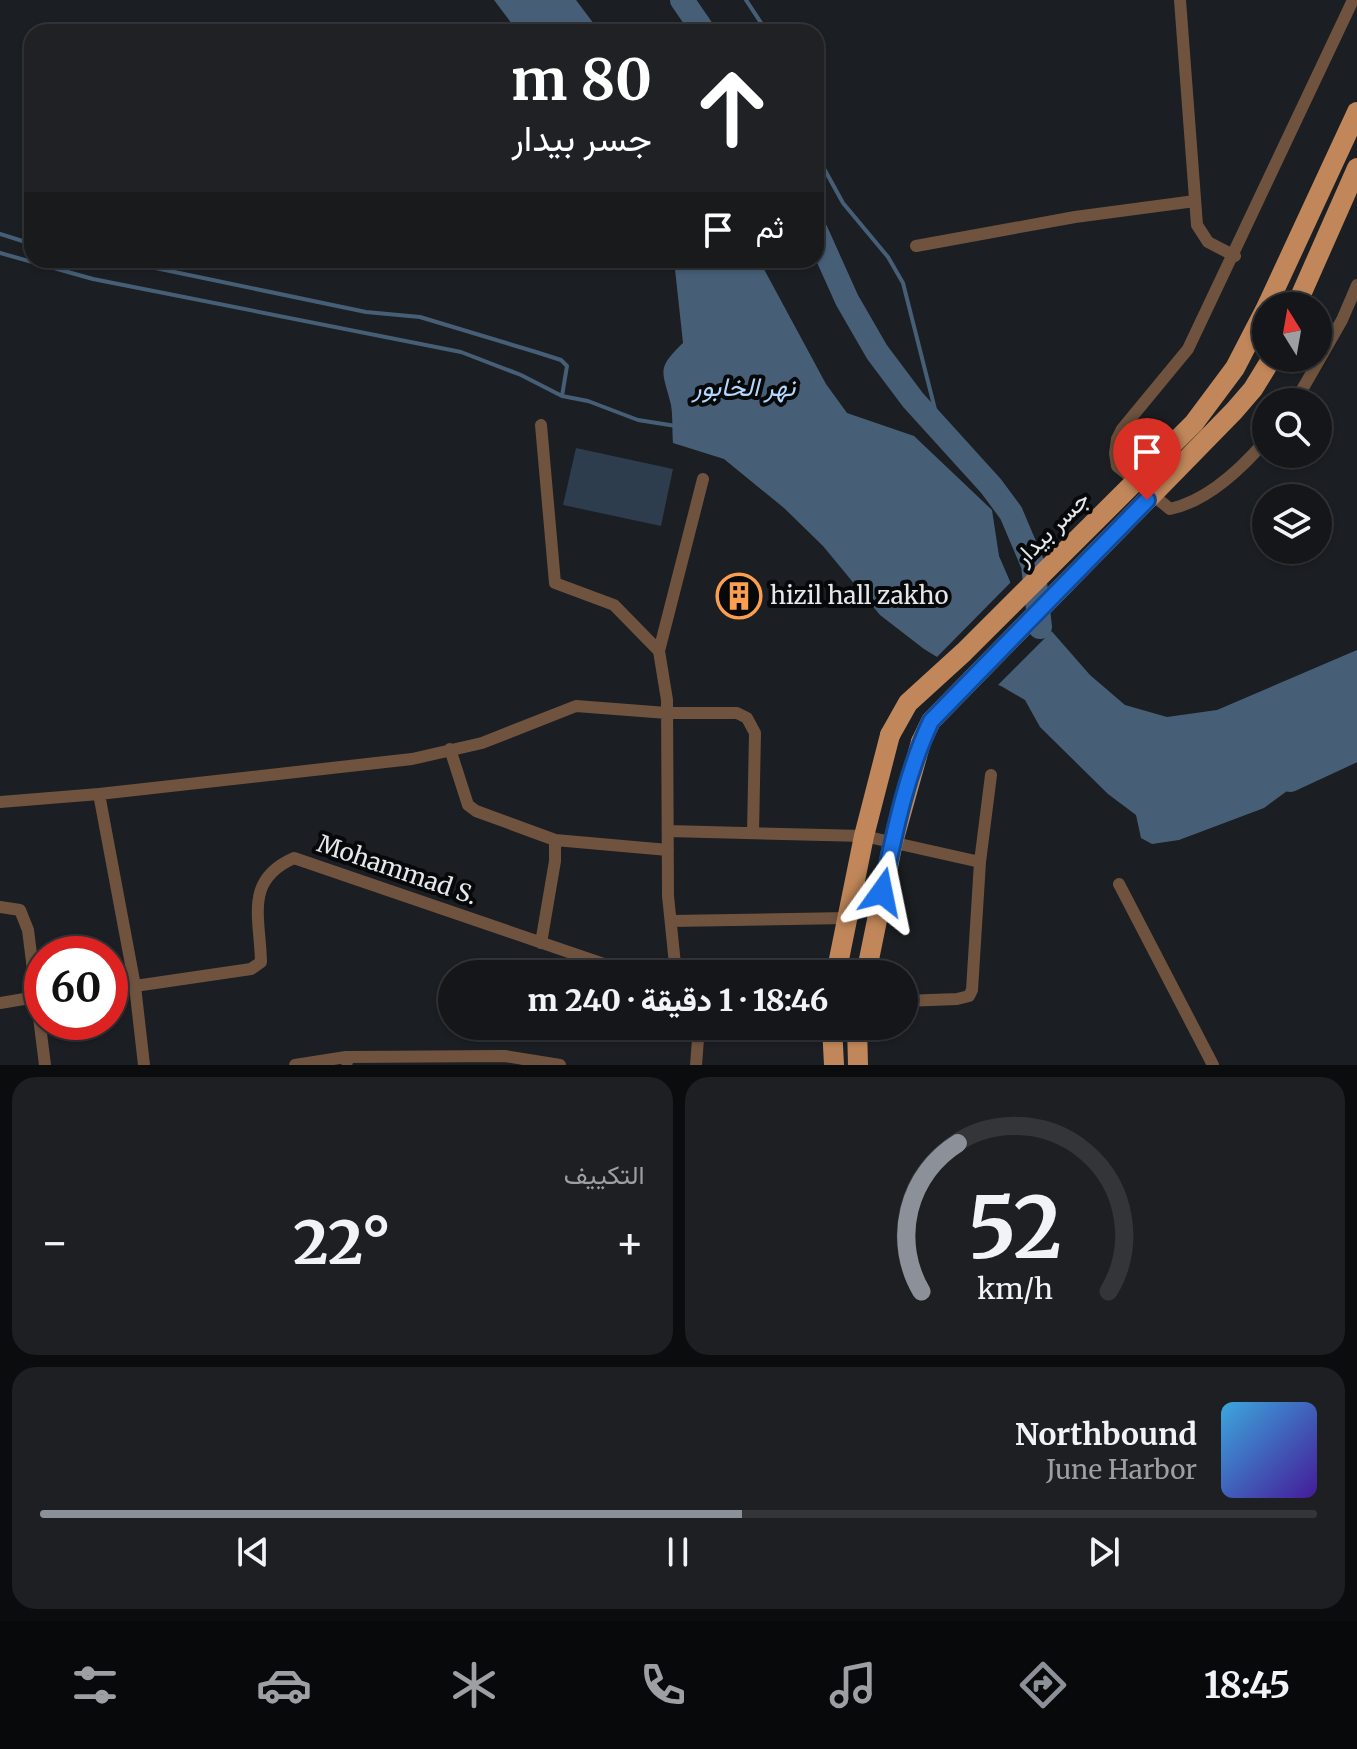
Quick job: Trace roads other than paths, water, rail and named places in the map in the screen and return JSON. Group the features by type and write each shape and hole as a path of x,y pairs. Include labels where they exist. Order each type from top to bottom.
{"main road":[{"name":"جسر بيدار","path":"1273,292 1357,112"},
{"path":"1302,292 1357,168"},
{"name":"جسر بيدار","path":"839,960 864,836 890,735 908,703 964,652 1194,423 1235,368 1252,335"},
{"name":"جسر بيدار","path":"869,960 893,842 921,742 931,721 1234,411 1263,372"},
{"path":"833,1040 834,1065"},
{"path":"857,1040 858,1065"}],"street":[{"path":"1180,0 1197,225 1203,237 1235,256"},
{"path":"1252,456 1189,505 1170,509 1117,466 1115,453 1122,429 1188,349 1235,256 1353,0"},
{"path":"916,246 1089,215 1195,201"},
{"path":"1303,388 1342,320 1357,285"},
{"path":"541,425 555,583 614,605 659,651"},
{"path":"675,960 668,850 667,713 659,651 703,479"},
{"path":"0,802 412,759 482,743 576,706 667,713 737,713 747,718 755,733 753,833"},
{"path":"450,749 468,805 476,811 555,840 668,850"},
{"path":"918,1000 957,999 969,996 972,990 980,862 991,775"},
{"path":"99,794 135,986 144,1065"},
{"path":"668,831 864,836 980,862"},
{"path":"541,943 555,861 555,840"},
{"name":"Mohammad S.","path":"135,986 251,969 261,962 256,906 261,886 275,866 294,858 591,960"},
{"path":"1119,884 1213,1065"},
{"path":"0,907 20,910 29,936"},
{"path":"671,921 847,918"},
{"path":"0,1003 24,999"},
{"path":"42,1040 45,1065"},
{"path":"696,1065 698,1040"},
{"path":"295,1065 505,1056 560,1065"}],"water":[{"path":"494,0 576,0 594,24 512,24"},
{"name":"نهر الخابور","path":"675,268 763,268 826,384 847,413 914,436 992,510 999,556 1012,586 1090,675 1125,705 1167,717 1217,710 1357,650 1357,745 1351,744 1264,808 1179,840 1152,844 1141,838 1136,815 1108,794 1040,727 1025,700 1001,686 963,673 924,649 880,615 823,546 784,508 724,459 673,443 672,410 664,371 668,359 683,343"}],"waterway":[{"name":"نهر الخابور","path":"682,0 698,24"},
{"path":"746,0 762,24"},
{"path":"824,169 843,203 888,257 903,283 941,433"},
{"path":"0,234 24,242"},
{"name":"نهر الخابور","path":"824,249 847,300 877,352 913,400 991,486 1011,513 1033,565 1040,627"},
{"path":"0,253 24,260"},
{"path":"54,268 93,279 461,352 521,375 562,396 588,401 638,420 676,426"},
{"path":"155,268 366,312 420,317 536,352 561,360 567,366 562,396"},
{"name":"نهر الخابور","path":"1290,780 1357,749"}],"place":[{"name":"hizil hall zakho","path":"739,596"}]}
